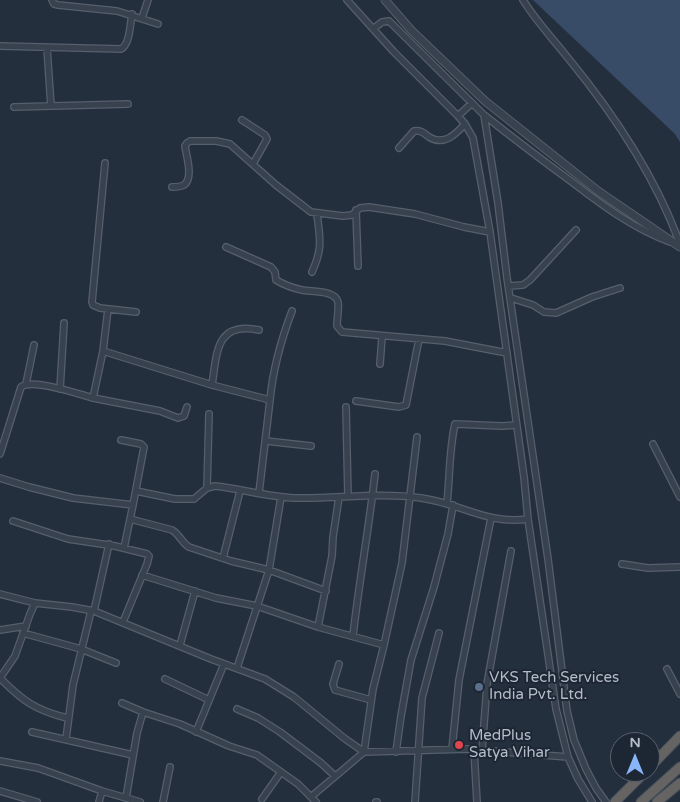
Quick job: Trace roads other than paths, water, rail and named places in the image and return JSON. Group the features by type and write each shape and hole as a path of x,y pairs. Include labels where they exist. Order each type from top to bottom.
{"highway":[{"path":"660,756 680,736"},
{"path":"640,802 680,767"},
{"path":"615,802 634,782"},
{"path":"657,802 680,783"}],"street":[{"path":"52,0 54,4 58,5 132,14 158,24"},
{"path":"142,18 148,0"},
{"path":"347,0 375,28 411,70 458,116 473,138 490,232 528,518 556,709 568,757 578,779 592,802"},
{"path":"385,0 412,30 485,101 598,191 679,245"},
{"path":"523,0 531,13 622,129 670,216 679,245"},
{"path":"0,46 120,49 124,48 126,43 132,14"},
{"path":"375,28 382,22 387,21 393,24 484,115 519,143 646,233 679,245"},
{"path":"47,48 51,106"},
{"path":"458,116 472,103"},
{"path":"14,107 128,104"},
{"path":"484,115 497,194 567,711 574,740 586,769 606,802"},
{"path":"242,120 265,135 267,139 253,164"},
{"path":"400,148 414,131 420,131 435,140 442,141 451,137 465,124"},
{"path":"172,187 184,185 187,181 189,172 185,146 188,142 216,141 226,143 306,210 318,214 347,216 352,215 356,210 369,207 406,212 490,232"},
{"path":"105,163 92,298 93,305 108,309 136,312"},
{"path":"356,210 358,266"},
{"path":"312,272 319,258 321,246 318,214"},
{"path":"509,286 523,284 530,280 576,230"},
{"path":"226,247 273,268 275,278 280,282 301,290 333,296 338,300 337,326 342,332 445,341 507,353"},
{"path":"511,298 533,305 544,312 556,313 592,297 620,288"},
{"path":"93,398 103,351 108,309"},
{"path":"259,494 274,367 292,311"},
{"path":"502,319 513,318"},
{"path":"60,389 64,324"},
{"path":"212,385 217,354 225,336 240,329 259,330"},
{"path":"380,364 382,336"},
{"path":"356,401 405,407 408,400 419,339"},
{"path":"0,454 19,390 26,384 34,345"},
{"path":"103,351 212,385 270,400"},
{"path":"26,384 60,389 178,418 184,416 187,407"},
{"path":"346,407 348,496"},
{"path":"206,488 209,414"},
{"path":"396,752 411,660 434,587 448,534 451,445 455,424 516,425"},
{"path":"122,703 180,724 229,746 258,755 314,799 335,776 364,752 371,700 402,563 417,437"},
{"path":"121,440 144,446 124,548"},
{"path":"266,441 312,446"},
{"path":"653,444 680,497"},
{"path":"353,636 375,474"},
{"path":"0,478 72,498 133,506"},
{"path":"136,491 189,500 194,499 206,488 215,486 281,497 409,496 450,504 491,518 514,520 528,518"},
{"path":"223,558 240,491"},
{"path":"237,668 269,570 281,497"},
{"path":"318,627 332,556 339,497"},
{"path":"130,518 172,530 189,547 269,570 326,591"},
{"path":"452,749 459,680 491,518"},
{"path":"13,521 68,539 109,544 144,552 149,556 148,564 123,622"},
{"path":"66,739 67,718 73,685 109,544"},
{"path":"482,751 487,684 511,551"},
{"path":"622,564 648,568 680,567"},
{"path":"142,575 216,598 257,606 318,627 384,645"},
{"path":"180,645 195,591"},
{"path":"0,594 35,603 92,611 265,679 294,697 364,752 452,749 568,757"},
{"path":"35,603 15,656 0,678 26,702 48,713 67,718"},
{"path":"0,630 26,626"},
{"path":"23,633 81,649 116,664"},
{"path":"415,802 423,689 440,633"},
{"path":"196,732 224,664"},
{"path":"338,664 333,684 335,690 371,700"},
{"path":"667,669 680,694"},
{"path":"165,679 209,700"},
{"path":"237,709 263,721 280,732 335,776"},
{"path":"126,798 143,712"},
{"path":"32,732 133,755"},
{"path":"474,750 477,802"},
{"path":"0,761 45,770 102,791 140,802"},
{"path":"163,802 170,767"},
{"path":"262,799 281,772"},
{"path":"0,791 37,802"},
{"path":"99,802 102,791"}],"water":[{"path":"533,0 680,0 680,142 675,134"}],"place":[{"name":"VKS Tech Services India Pvt. Ltd.","path":"479,687"},
{"name":"MedPlus Satya Vihar","path":"459,745"}]}
